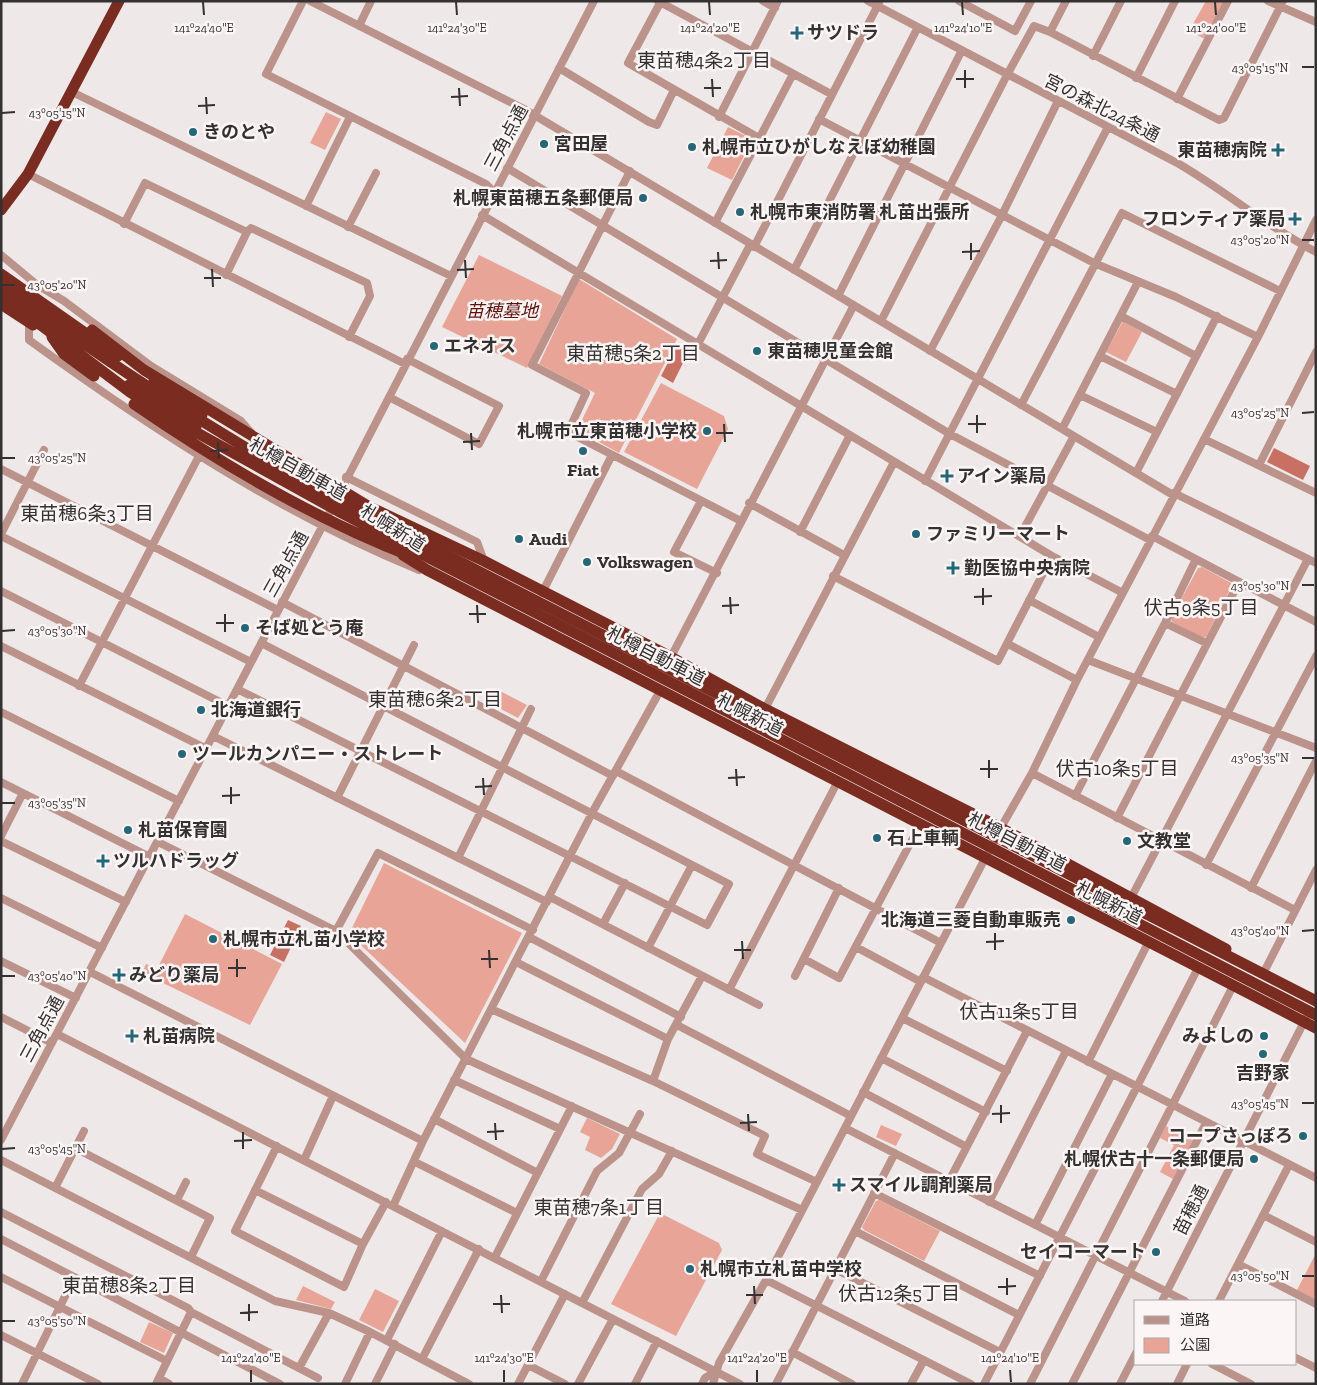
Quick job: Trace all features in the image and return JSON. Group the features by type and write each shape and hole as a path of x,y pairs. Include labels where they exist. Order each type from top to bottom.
{"highway":[{"path":"1,210 28,174 119,1"},
{"name":"札幌新道","path":"1,274 224,430 260,450 340,493 484,561 542,593 671,657 765,709 1001,828 1316,999"},
{"name":"札樽自動車道","path":"1,282 67,332 190,415 293,476 1316,999"},
{"path":"16,285 50,299 144,370 457,561"},
{"name":"札樽自動車道","path":"1,295 130,392 174,420 338,511 1316,1015"},
{"name":"札幌新道","path":"1,304 52,338 427,570 1316,1028"},
{"path":"52,338 64,354 94,376 201,448 303,508 368,540 459,574"}],"street":[{"path":"303,1 266,74 486,184 494,192"},
{"path":"310,1 534,115 1136,474 1312,561 1284,605 1131,898"},
{"path":"359,26 371,1"},
{"name":"三角点通","path":"1,1140 4,1126 90,972 260,643 323,527 346,477 594,1"},
{"path":"719,117 777,4 763,1"},
{"name":"宮の森北24条通","path":"868,1 878,4 1007,75 1210,182 1267,225 1316,252"},
{"path":"959,1 1016,31 1031,1"},
{"path":"1050,32 1066,1"},
{"path":"1093,56 1121,1"},
{"path":"1136,78 1175,1"},
{"path":"1177,99 1228,1"},
{"path":"1268,1 1281,4 1316,22"},
{"path":"759,138 719,117 628,63 659,2 831,94"},
{"path":"698,344 720,298 752,246 878,4"},
{"path":"881,322 1034,26 1050,32 1219,120 1224,118 1281,4"},
{"path":"794,270 918,27"},
{"path":"838,296 903,163 962,50"},
{"path":"559,68 657,125 674,90"},
{"path":"715,223 793,74"},
{"path":"72,92 451,276"},
{"path":"930,351 1002,215 1058,102"},
{"path":"306,206 350,117"},
{"path":"819,119 1094,264 1176,297 1258,336"},
{"path":"925,480 1108,127"},
{"path":"507,168 720,298 950,434 1045,487 1196,560 1316,622"},
{"path":"630,171 532,366 586,393 568,432 741,521"},
{"path":"348,227 376,173"},
{"path":"28,174 350,337 499,406 479,444 389,397"},
{"path":"124,224 145,183 247,232"},
{"path":"1021,405 1122,212 1280,291"},
{"path":"482,215 1052,556 1123,593"},
{"path":"713,1384 715,1372 766,1280 984,858 1032,774 1099,637 1258,336 1316,220"},
{"path":"226,275 247,232 251,228 367,283 370,296 350,337"},
{"path":"1,255 36,284 64,301 151,366 241,421 249,428 260,450"},
{"path":"1062,429 1138,282"},
{"path":"671,657 717,573 749,504 803,406 854,305"},
{"path":"1121,316 1196,356"},
{"path":"1136,474 1217,316"},
{"path":"29,322 29,340 87,382 199,456 323,527 380,554 462,587"},
{"path":"1259,465 1316,352"},
{"path":"1100,356 1177,394"},
{"path":"1080,395 1157,432"},
{"path":"800,532 850,435"},
{"path":"1020,536 1074,436"},
{"path":"1204,439 1316,493"},
{"path":"44,450 1,535 251,662"},
{"path":"542,593 612,455"},
{"path":"79,686 199,456"},
{"path":"765,709 894,462"},
{"path":"1,469 152,545 403,665 795,865 941,943"},
{"path":"346,477 476,542 484,561"},
{"path":"701,501 674,552 717,573"},
{"path":"749,504 844,555"},
{"path":"833,576 998,661 1052,556"},
{"path":"1075,796 1166,623 1196,560"},
{"path":"1117,818 1239,582"},
{"path":"1,591 228,706"},
{"path":"1029,600 1099,637"},
{"path":"1166,623 1206,643"},
{"path":"237,689 571,855 707,925 729,884 260,643"},
{"path":"1008,644 1077,680"},
{"path":"337,798 414,645"},
{"path":"1,646 206,749"},
{"path":"1206,865 1316,656"},
{"path":"1088,660 1316,748"},
{"path":"277,1146 235,1231 344,1287 363,1244 415,1162 434,1119 592,813 661,689"},
{"path":"458,858 531,709"},
{"path":"1,712 179,801"},
{"path":"213,736 458,858 603,924 759,1005"},
{"path":"1250,888 1316,761"},
{"path":"1032,774 1295,910"},
{"path":"730,990 838,781"},
{"path":"1,782 150,857"},
{"path":"1,836 23,793"},
{"path":"804,959 839,978 913,838"},
{"path":"1,841 126,902"},
{"path":"158,842 336,932 466,1059 802,1210"},
{"path":"336,932 378,853 533,930"},
{"path":"648,948 692,864"},
{"path":"1265,970 1316,870"},
{"path":"603,924 625,883"},
{"path":"795,976 839,888"},
{"path":"1,898 102,948"},
{"path":"529,937 851,1116"},
{"path":"1088,1062 1148,943"},
{"path":"856,947 1027,1031 1316,1178"},
{"path":"1,961 76,998"},
{"path":"516,962 668,1039"},
{"path":"984,1384 1198,968"},
{"path":"90,972 423,1141"},
{"path":"653,1081 668,1039 702,976"},
{"path":"1030,1384 1233,986"},
{"name":"苗穂通","path":"1162,1300 1316,999"},
{"path":"491,1009 653,1081 765,1136 757,1154 817,1182"},
{"path":"1,1017 52,1043"},
{"path":"902,1018 1007,1071"},
{"path":"948,1181 1027,1031"},
{"path":"57,1034 740,1384"},
{"path":"989,1202 1066,1051"},
{"path":"881,1058 986,1112"},
{"path":"1034,1225 1112,1074"},
{"path":"454,1080 560,1129"},
{"path":"863,1092 965,1146"},
{"path":"304,1160 333,1096"},
{"path":"495,1257 572,1106"},
{"path":"541,1281 597,1171 619,1153 640,1114"},
{"path":"434,1119 538,1173"},
{"path":"1072,1384 1130,1274 1206,1122"},
{"path":"845,1128 1183,1300"},
{"path":"55,1188 84,1131"},
{"path":"75,1148 210,1218 191,1256"},
{"path":"582,1303 642,1189 659,1174 672,1151"},
{"path":"776,1384 895,1153"},
{"path":"1,1160 191,1256 275,1301 329,1313 395,1344 469,1384"},
{"path":"415,1162 517,1213"},
{"path":"1220,1300 1288,1164"},
{"path":"177,1200 186,1182"},
{"path":"256,1190 363,1244"},
{"path":"874,1192 1040,1276"},
{"path":"1,1212 188,1308 191,1312 318,1378"},
{"path":"1263,1215 1316,1242"},
{"path":"387,1340 442,1231"},
{"path":"855,1231 1019,1314"},
{"path":"1,1240 280,1384"},
{"path":"422,1359 479,1249"},
{"path":"1238,1264 1316,1304"},
{"path":"836,1269 1000,1352"},
{"path":"1,1277 166,1361"},
{"path":"22,1384 74,1278"},
{"path":"766,1280 971,1384"},
{"path":"518,1384 565,1294"},
{"path":"169,1384 157,1381 191,1312"},
{"path":"299,1368 329,1313"},
{"path":"578,1384 613,1318"},
{"path":"345,1384 370,1332"},
{"path":"1,1335 98,1384"},
{"path":"635,1384 657,1341"},
{"path":"375,1384 395,1344"},
{"path":"792,1352 852,1384"},
{"path":"1120,1384 1134,1356"},
{"path":"1297,1358 1316,1368"},
{"path":"911,1384 924,1360"},
{"path":"528,1365 565,1384"},
{"path":"1177,1384 1186,1365"},
{"path":"1214,1365 1252,1384"},
{"path":"702,1384 705,1378 715,1372"}],"green space":[{"path":"1206,1 1224,1 1205,39 1189,31"},
{"path":"326,112 341,119 325,150 310,143"},
{"path":"728,127 750,138 751,142 732,180 707,168"},
{"name":"苗穂墓地","path":"479,255 562,296 527,368 442,327"},
{"path":"579,279 677,339 619,453 577,430 595,393 539,364"},
{"path":"1123,321 1142,332 1126,362 1106,352"},
{"path":"661,383 724,416 728,429 697,489 624,452"},
{"path":"1202,567 1231,583 1232,586 1206,637 1202,638 1172,622 1171,618 1198,568"},
{"path":"500,691 527,705 518,718 493,705"},
{"path":"384,863 522,933 465,1043 349,934"},
{"path":"185,914 282,964 250,1025 142,973 146,964 157,969"},
{"path":"587,1118 620,1134 612,1149 601,1158 585,1150 590,1137 580,1132"},
{"path":"881,1125 902,1134 896,1146 876,1137"},
{"path":"1166,1126 1193,1140 1173,1179 1160,1172 1174,1145 1160,1138"},
{"path":"879,1200 940,1231 924,1261 864,1230 862,1227 876,1201"},
{"path":"660,1213 719,1243 722,1250 676,1336 611,1304"},
{"path":"1316,1253 1316,1300 1297,1290"},
{"path":"303,1286 335,1302 331,1309 296,1300"},
{"path":"375,1289 399,1301 383,1332 359,1320"},
{"path":"149,1322 173,1333 164,1353 140,1342"}],"shaded area":[{"path":"678,343 690,349 673,383 661,376"},
{"path":"1274,448 1310,466 1303,480 1267,462"},
{"path":"288,920 301,926 284,962 270,955"}],"place":[{"name":"サツドラ","path":"797,33"},
{"name":"きのとや","path":"193,132"},
{"name":"宮田屋","path":"544,144"},
{"name":"札幌市立ひがしなえぼ幼稚園","path":"692,147"},
{"name":"東苗穂病院","path":"1278,150"},
{"name":"札幌東苗穂五条郵便局","path":"643,198"},
{"name":"札幌市東消防署 札苗出張所","path":"740,212"},
{"name":"フロンティア薬局","path":"1295,219"},
{"name":"エネオス","path":"434,346"},
{"name":"東苗穂児童会館","path":"757,351"},
{"name":"札幌市立東苗穂小学校","path":"707,431"},
{"name":"Fiat","path":"583,451"},
{"name":"アイン薬局","path":"947,476"},
{"name":"ファミリーマート","path":"916,534"},
{"name":"Audi","path":"519,539"},
{"name":"Volkswagen","path":"587,562"},
{"name":"勤医協中央病院","path":"953,568"},
{"name":"そば処とう庵","path":"245,628"},
{"name":"北海道銀行","path":"201,710"},
{"name":"ツールカンパニー・ストレート","path":"182,754"},
{"name":"札苗保育園","path":"128,830"},
{"name":"石上車輌","path":"877,838"},
{"name":"文教堂","path":"1127,841"},
{"name":"ツルハドラッグ","path":"103,861"},
{"name":"北海道三菱自動車販売","path":"1071,920"},
{"name":"札幌市立札苗小学校","path":"213,939"},
{"name":"みどり薬局","path":"119,975"},
{"name":"札苗病院","path":"132,1036"},
{"name":"みよしの","path":"1264,1036"},
{"name":"吉野家","path":"1263,1054"},
{"name":"コープさっぽろ","path":"1303,1136"},
{"name":"札幌伏古十一条郵便局","path":"1254,1159"},
{"name":"スマイル調剤薬局","path":"839,1185"},
{"name":"セイコーマート","path":"1156,1252"},
{"name":"札幌市立札苗中学校","path":"690,1269"}],"district":[{"name":"東苗穂4条2丁目","path":"704,60"},
{"name":"東苗穂5条2丁目","path":"633,353"},
{"name":"東苗穂6条3丁目","path":"87,513"},
{"name":"伏古9条5丁目","path":"1201,607"},
{"name":"東苗穂6条2丁目","path":"435,699"},
{"name":"伏古10条5丁目","path":"1117,768"},
{"name":"伏古11条5丁目","path":"1019,1011"},
{"name":"東苗穂7条1丁目","path":"599,1207"},
{"name":"東苗穂8条2丁目","path":"129,1285"},
{"name":"伏古12条5丁目","path":"899,1293"}]}
